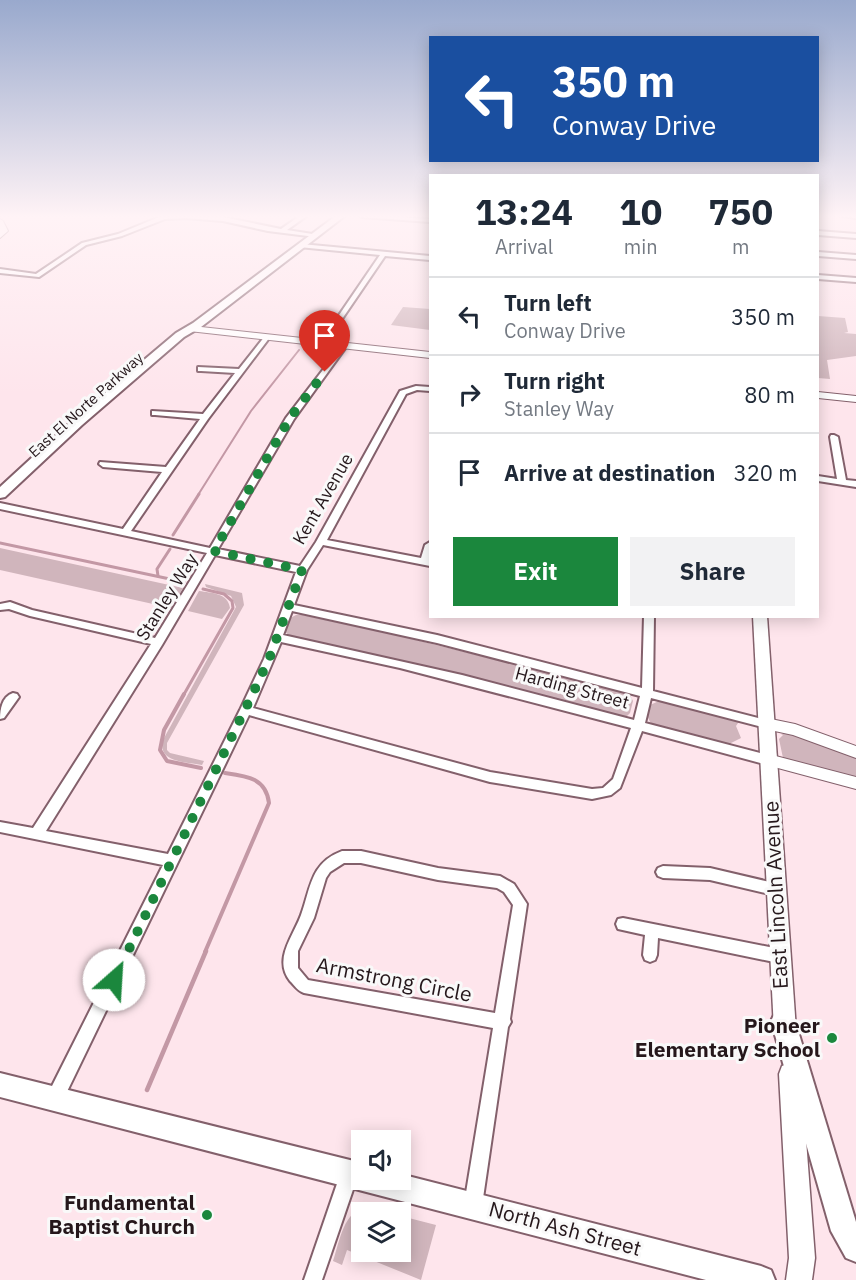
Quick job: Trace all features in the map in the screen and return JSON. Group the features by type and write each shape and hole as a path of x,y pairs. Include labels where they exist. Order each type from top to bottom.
{"main road":[{"name":"East El Norte Parkway","path":"0,494 80,420 180,334 190,330 263,275"},
{"name":"East El Norte Parkway","path":"0,501 9,498 88,424 190,336 190,330"},
{"name":"East Lincoln Avenue","path":"760,618 774,889 783,1021 790,1076 802,1258 799,1280"},
{"path":"783,1021 845,1231 856,1248"},
{"name":"North Ash Street","path":"0,1085 351,1175"},
{"name":"North Ash Street","path":"411,1190 761,1280"}],"street":[{"path":"20,275 35,275"},
{"path":"323,343 370,275"},
{"path":"819,277 856,280"},
{"path":"190,330 429,355"},
{"path":"126,531 166,470 267,337"},
{"name":"Stanley Way","path":"36,835 214,551 290,418 344,346"},
{"path":"201,369 240,371"},
{"name":"Kent Avenue","path":"55,1098 246,710 302,570 321,542 402,393 410,389 426,388"},
{"path":"819,395 856,399"},
{"path":"155,412 205,417"},
{"path":"834,437 842,482"},
{"path":"103,464 166,470"},
{"path":"819,479 856,484"},
{"path":"0,506 302,570"},
{"path":"321,542 428,562"},
{"path":"0,607 10,605 30,613 158,642"},
{"name":"Harding Street","path":"288,607 437,639 647,692 795,730 856,752"},
{"path":"246,710 490,777 603,794 615,788 638,726 647,692 649,618"},
{"name":"Harding Street","path":"276,637 353,652 483,684 856,783"},
{"path":"0,715 13,698"},
{"path":"0,827 173,861"},
{"name":"Armstrong Circle","path":"473,1205 503,1022 520,904 509,888 500,882 438,874 361,857 342,857 325,868 320,876 307,918 291,951 291,970 304,986 503,1022"},
{"path":"663,872 710,874 774,889"},
{"path":"623,924 779,956"},
{"path":"650,955 652,930"},
{"path":"313,1280 354,1190"}],"shaded area":[{"path":"403,307 429,309 429,330 391,325"},
{"path":"819,316 845,318 848,332 844,333 856,334 856,356 827,360 830,379 819,378"},
{"path":"0,548 183,588 171,608 0,570"},
{"path":"205,584 242,593 244,605 167,743 167,750 170,753 204,761 202,765 173,759 164,752 162,746 164,738 236,607 231,596 206,587"},
{"path":"199,591 214,593 226,599 230,608 222,619 188,611"},
{"path":"296,615 404,637 623,691 630,695 633,701 630,713 627,716 616,717 395,660 292,637 286,633 286,627 289,620"},
{"path":"659,701 744,722 736,726 741,738 731,743 730,746 656,727 647,715 650,705"},
{"path":"785,733 856,756 856,779 783,758 779,739 783,735 781,734"},
{"path":"351,1216 351,1252 347,1250 342,1265 333,1261"},
{"path":"411,1219 436,1225 421,1280 377,1262 411,1262"}],"waterway":[{"path":"198,495 251,411 299,350"},
{"path":"173,535 199,494"},
{"path":"0,543 184,582"},
{"path":"158,576 157,569 170,549"},
{"path":"183,696 233,608 232,601 224,594 203,589"},
{"path":"184,694 164,730 160,750 167,761 201,768"},
{"path":"205,952 269,803 260,783 248,777 225,773"},
{"path":"147,1090 206,951"}],"place":[{"name":"Pioneer Elementary School","path":"832,1038"},
{"name":"Fundamental Baptist Church","path":"207,1215"}],"route":[{"path":"114,980 269,659 302,570 214,551 290,418 325,372"}]}
